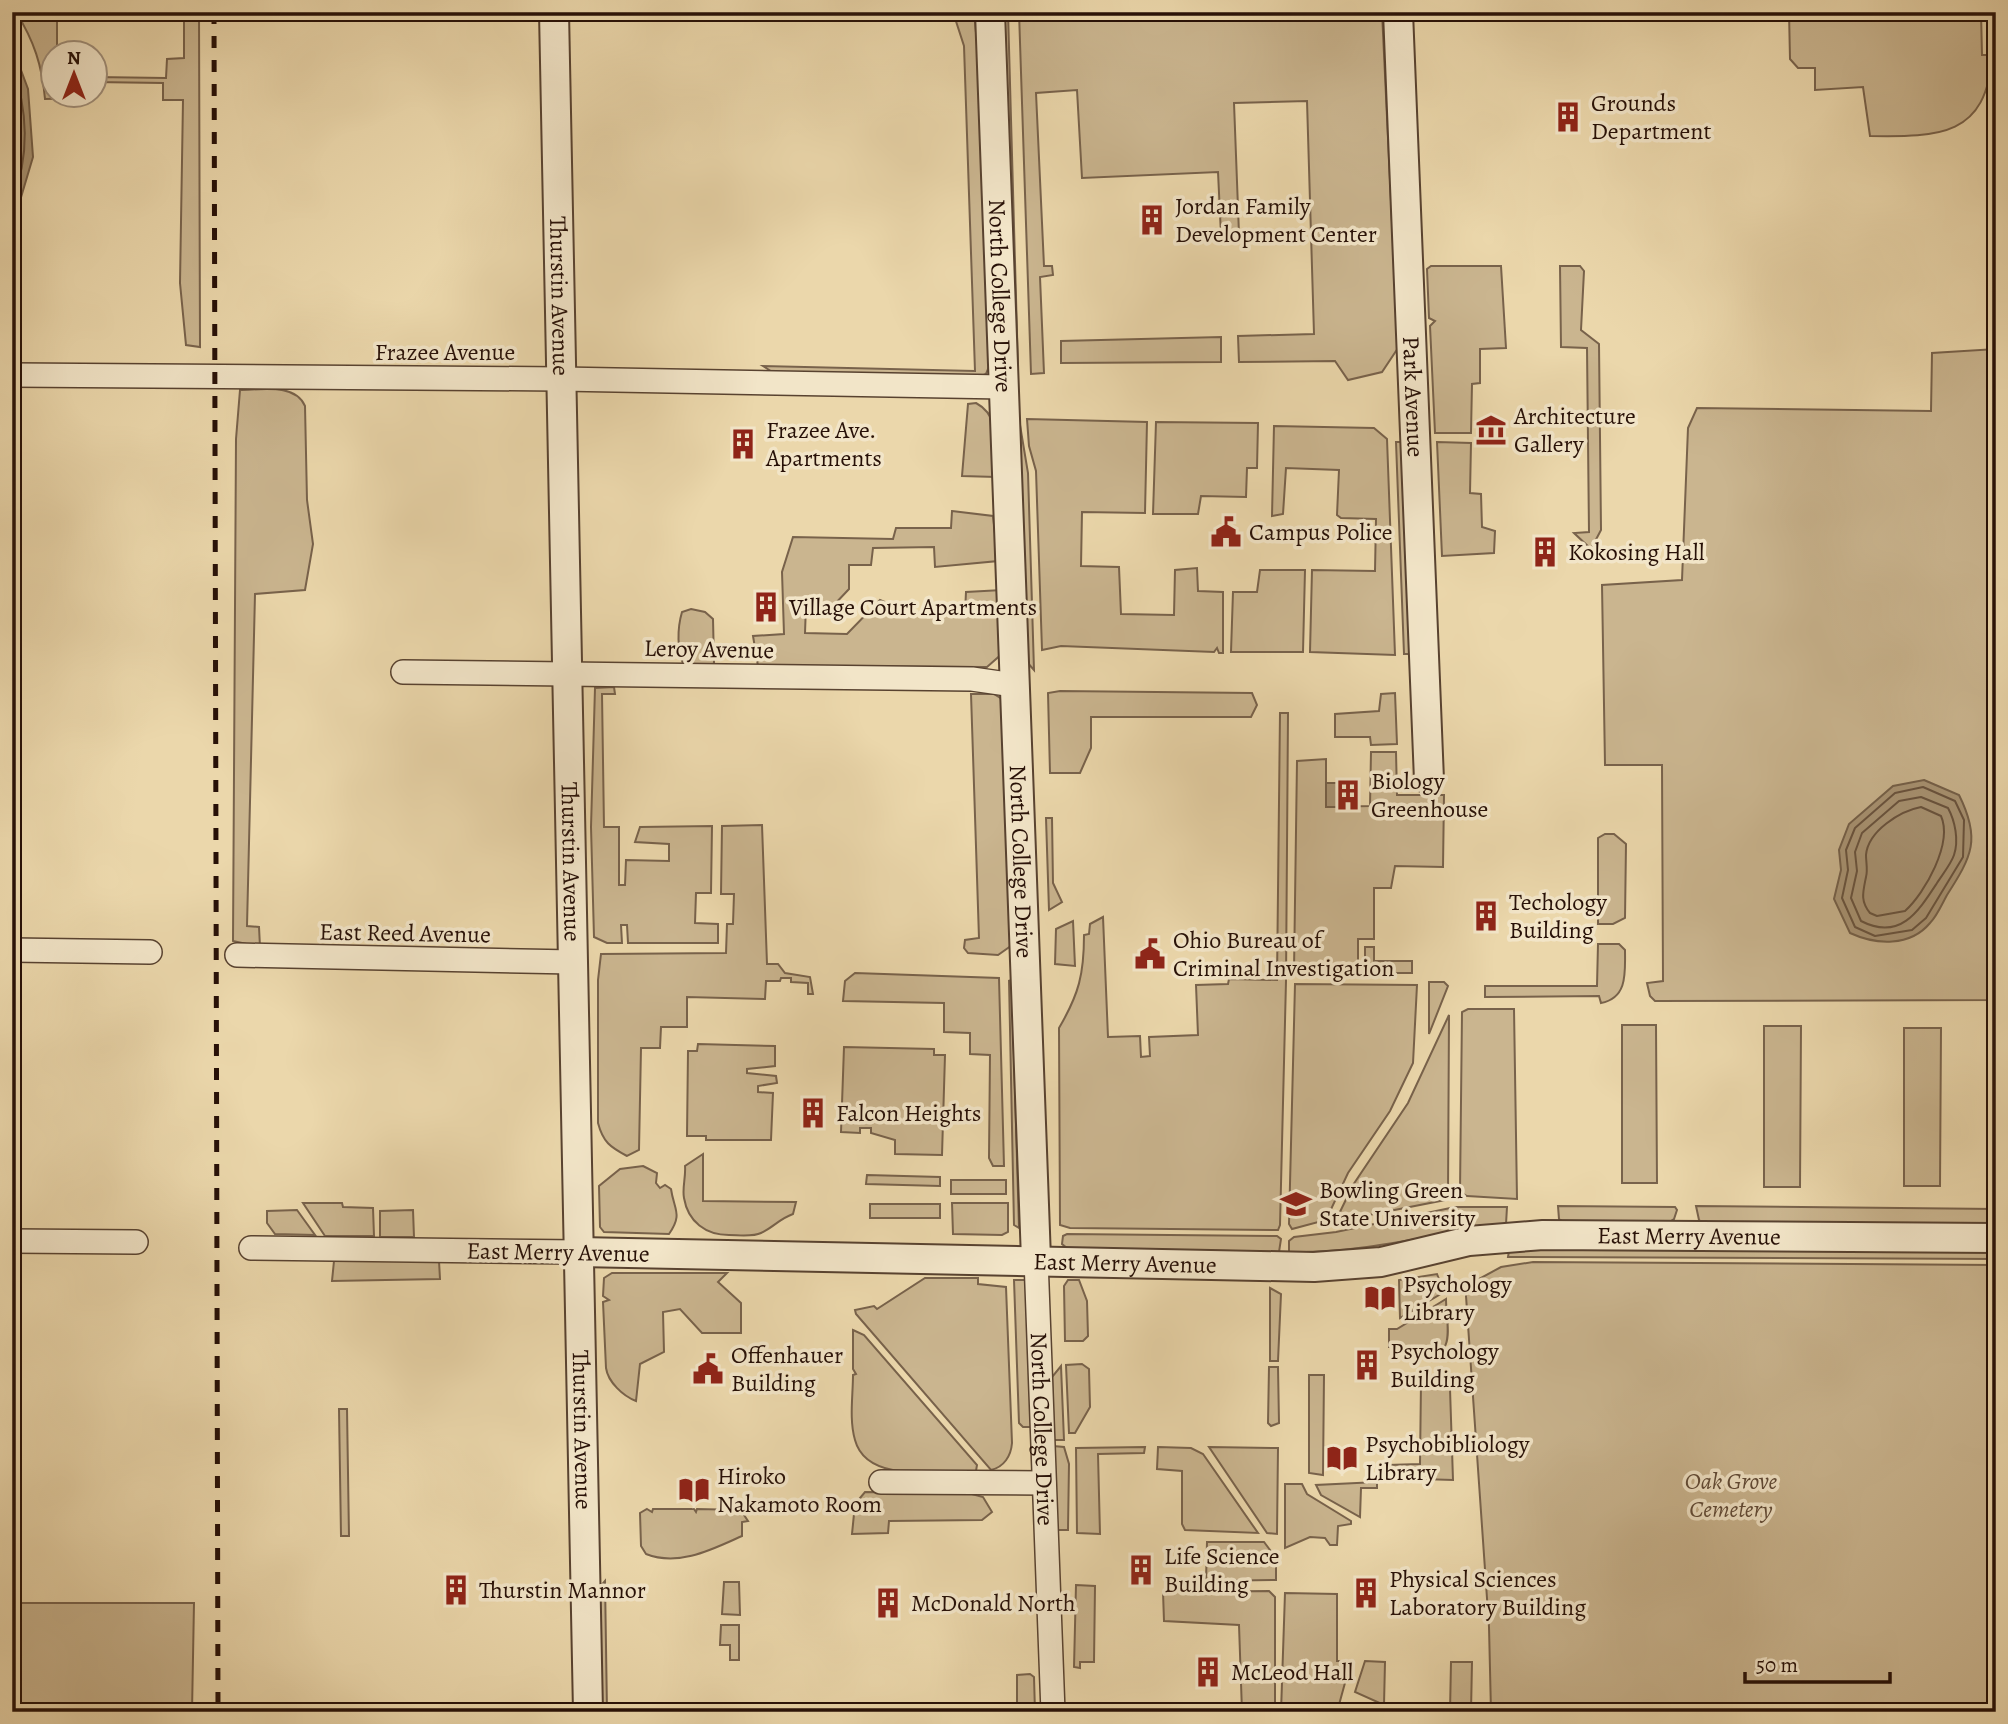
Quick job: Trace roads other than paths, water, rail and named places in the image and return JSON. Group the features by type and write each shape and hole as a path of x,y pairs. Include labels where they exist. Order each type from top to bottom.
{"street":[{"name":"Thurstin Avenue","path":"554,12 588,1712"},
{"name":"North College Drive","path":"990,12 1053,1712"},
{"name":"Park Avenue","path":"1398,12 1429,780"},
{"name":"Frazee Avenue","path":"12,374 561,379 1004,387"},
{"name":"Leroy Avenue","path":"403,672 987,680 1014,685"},
{"path":"12,950 150,952"},
{"name":"East Reed Avenue","path":"237,956 573,962"},
{"name":"East Merry Avenue","path":"251,1248 1036,1259 1314,1267 1381,1262 1469,1241 1543,1235 1996,1238"},
{"path":"12,1241 136,1242"},
{"path":"881,1482 1044,1483"}],"water":[{"path":"12,46 28,89 33,157 19,204 12,208"},
{"path":"1924,780 1959,795 1966,810 1971,847 1963,869 1933,920 1922,931 1892,942 1871,940 1850,933 1834,899 1841,870 1839,850 1849,824 1893,786"},
{"path":"1326,783 1346,783 1346,807 1326,807"}],"railway":[{"path":"214,12 218,1712"}],"place":[{"name":"Grounds Department","path":"1568,117"},
{"name":"Jordan Family Development Center","path":"1152,220"},
{"name":"Architecture Gallery","path":"1491,430"},
{"name":"Frazee Ave. Apartments","path":"743,444"},
{"name":"Campus Police","path":"1226,532"},
{"name":"Kokosing Hall","path":"1545,552"},
{"name":"Village Court Apartments","path":"766,607"},
{"name":"Biology Greenhouse","path":"1348,795"},
{"name":"Techology Building","path":"1486,916"},
{"name":"Ohio Bureau of Criminal Investigation","path":"1150,954"},
{"name":"Falcon Heights","path":"813,1113"},
{"name":"Bowling Green State University","path":"1296,1204"},
{"name":"Psychology Library","path":"1380,1298"},
{"name":"Psychology Building","path":"1367,1365"},
{"name":"Offenhauer Building","path":"708,1369"},
{"name":"Psychobibliology Library","path":"1342,1458"},
{"name":"Hiroko Nakamoto Room","path":"694,1490"},
{"name":"Life Science Building","path":"1141,1570"},
{"name":"Thurstin Mannor","path":"456,1590"},
{"name":"Physical Sciences Laboratory Building","path":"1366,1593"},
{"name":"McDonald North","path":"888,1603"},
{"name":"McLeod Hall","path":"1208,1672"}],"park label":[{"name":"Oak Grove Cemetery","path":"1731,1495"}]}
